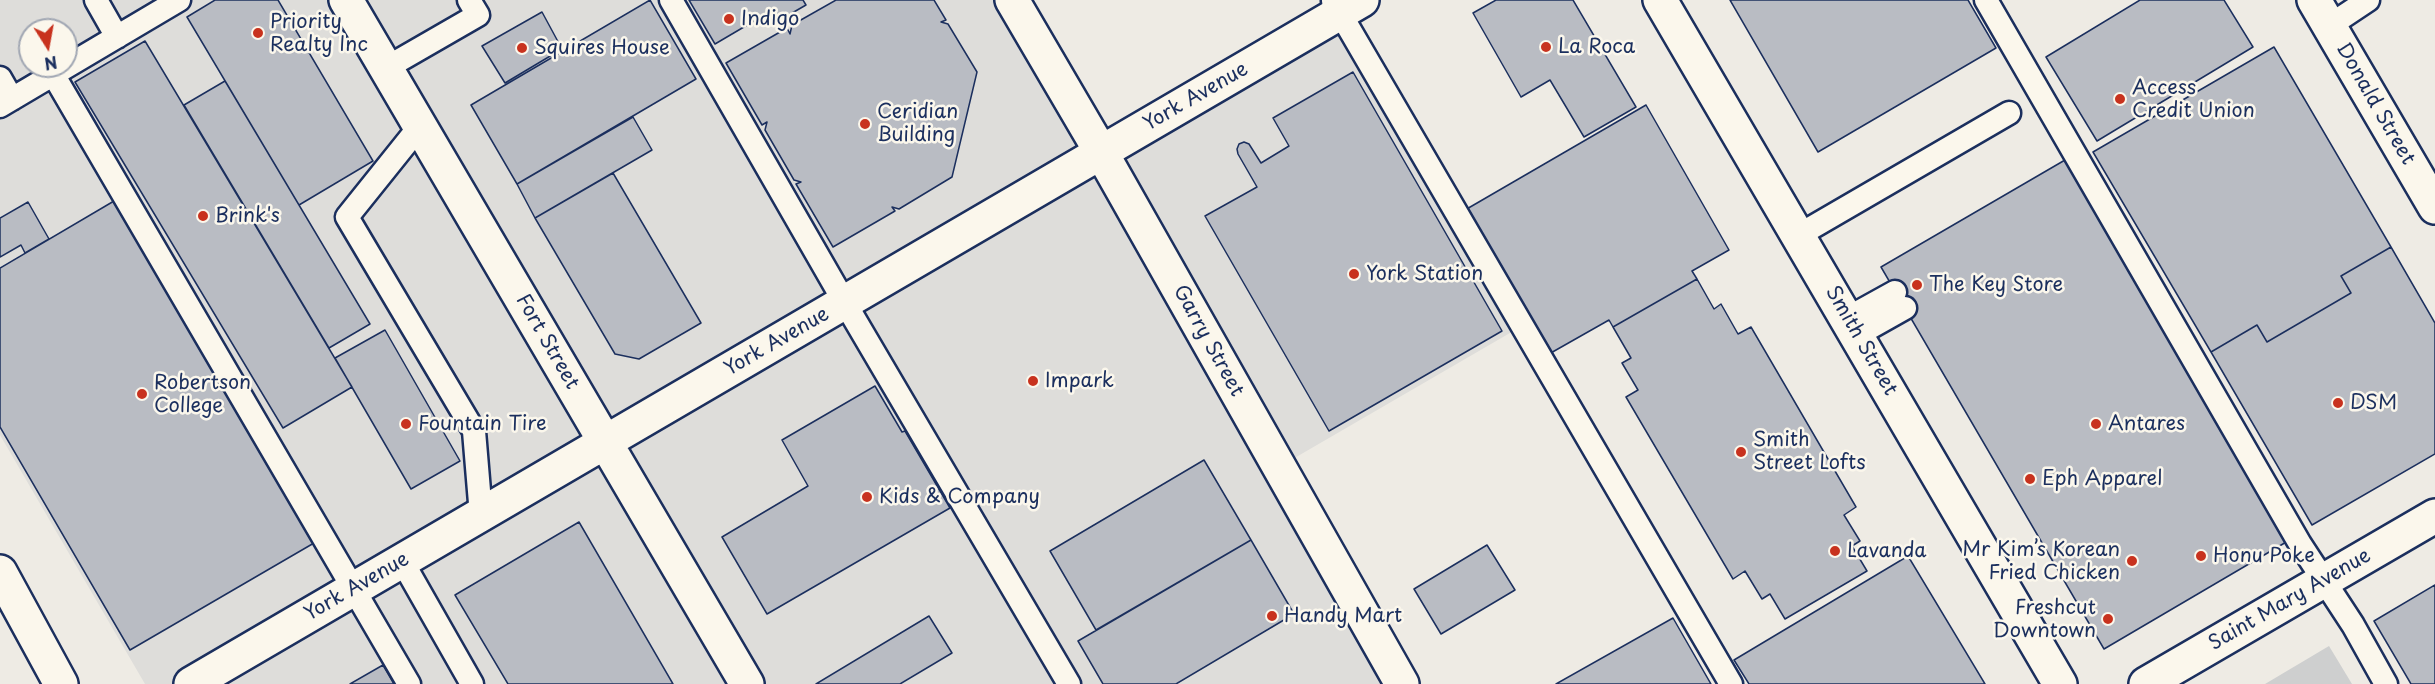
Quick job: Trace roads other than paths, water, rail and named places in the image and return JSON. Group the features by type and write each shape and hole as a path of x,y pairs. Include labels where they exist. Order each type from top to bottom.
{"main road":[{"name":"Fort Street","path":"346,0 747,684"},
{"name":"Garry Street","path":"1012,0 1101,152 1402,684"},
{"name":"Smith Street","path":"1660,0 2060,684"},
{"name":"York Avenue","path":"191,684 845,303 1101,152 1344,4"},
{"name":"Donald Street","path":"2322,13 2435,207"},
{"name":"Saint Mary Avenue","path":"2146,684 2435,516"},
{"path":"0,572 61,684"}],"lane":[{"path":"96,0 117,37"},
{"path":"78,60 179,0"},
{"path":"386,68 478,15 469,0"},
{"path":"670,0 1068,684"},
{"path":"1986,0 2300,544 2386,684"},
{"path":"2322,13 2368,0"},
{"path":"1344,4 1731,684"},
{"path":"0,78 6,102 46,78"},
{"path":"55,78 409,684"},
{"path":"1799,235 2009,113"},
{"path":"420,126 347,218 474,431 481,515"},
{"path":"1852,327 1900,300"},
{"path":"402,561 472,684"}],"place":[{"name":"Indigo","path":"729,19"},
{"name":"Priority Realty Inc","path":"258,33"},
{"name":"La Roca","path":"1546,47"},
{"name":"Squires House","path":"522,48"},
{"name":"Access Credit Union","path":"2120,99"},
{"name":"Ceridian Building","path":"865,124"},
{"name":"Brink's","path":"203,216"},
{"name":"York Station","path":"1354,274"},
{"name":"The Key Store","path":"1917,285"},
{"name":"Impark","path":"1033,381"},
{"name":"Robertson College","path":"142,394"},
{"name":"DSM","path":"2338,403"},
{"name":"Fountain Tire","path":"406,424"},
{"name":"Antares","path":"2096,424"},
{"name":"Smith Street Lofts","path":"1741,452"},
{"name":"Eph Apparel","path":"2030,479"},
{"name":"Kids & Company","path":"867,497"},
{"name":"Lavanda","path":"1835,551"},
{"name":"Honu Poke","path":"2201,556"},
{"name":"Mr Kim’s Korean Fried Chicken","path":"2132,561"},
{"name":"Handy Mart","path":"1272,616"},
{"name":"Freshcut Downtown","path":"2108,619"}]}
